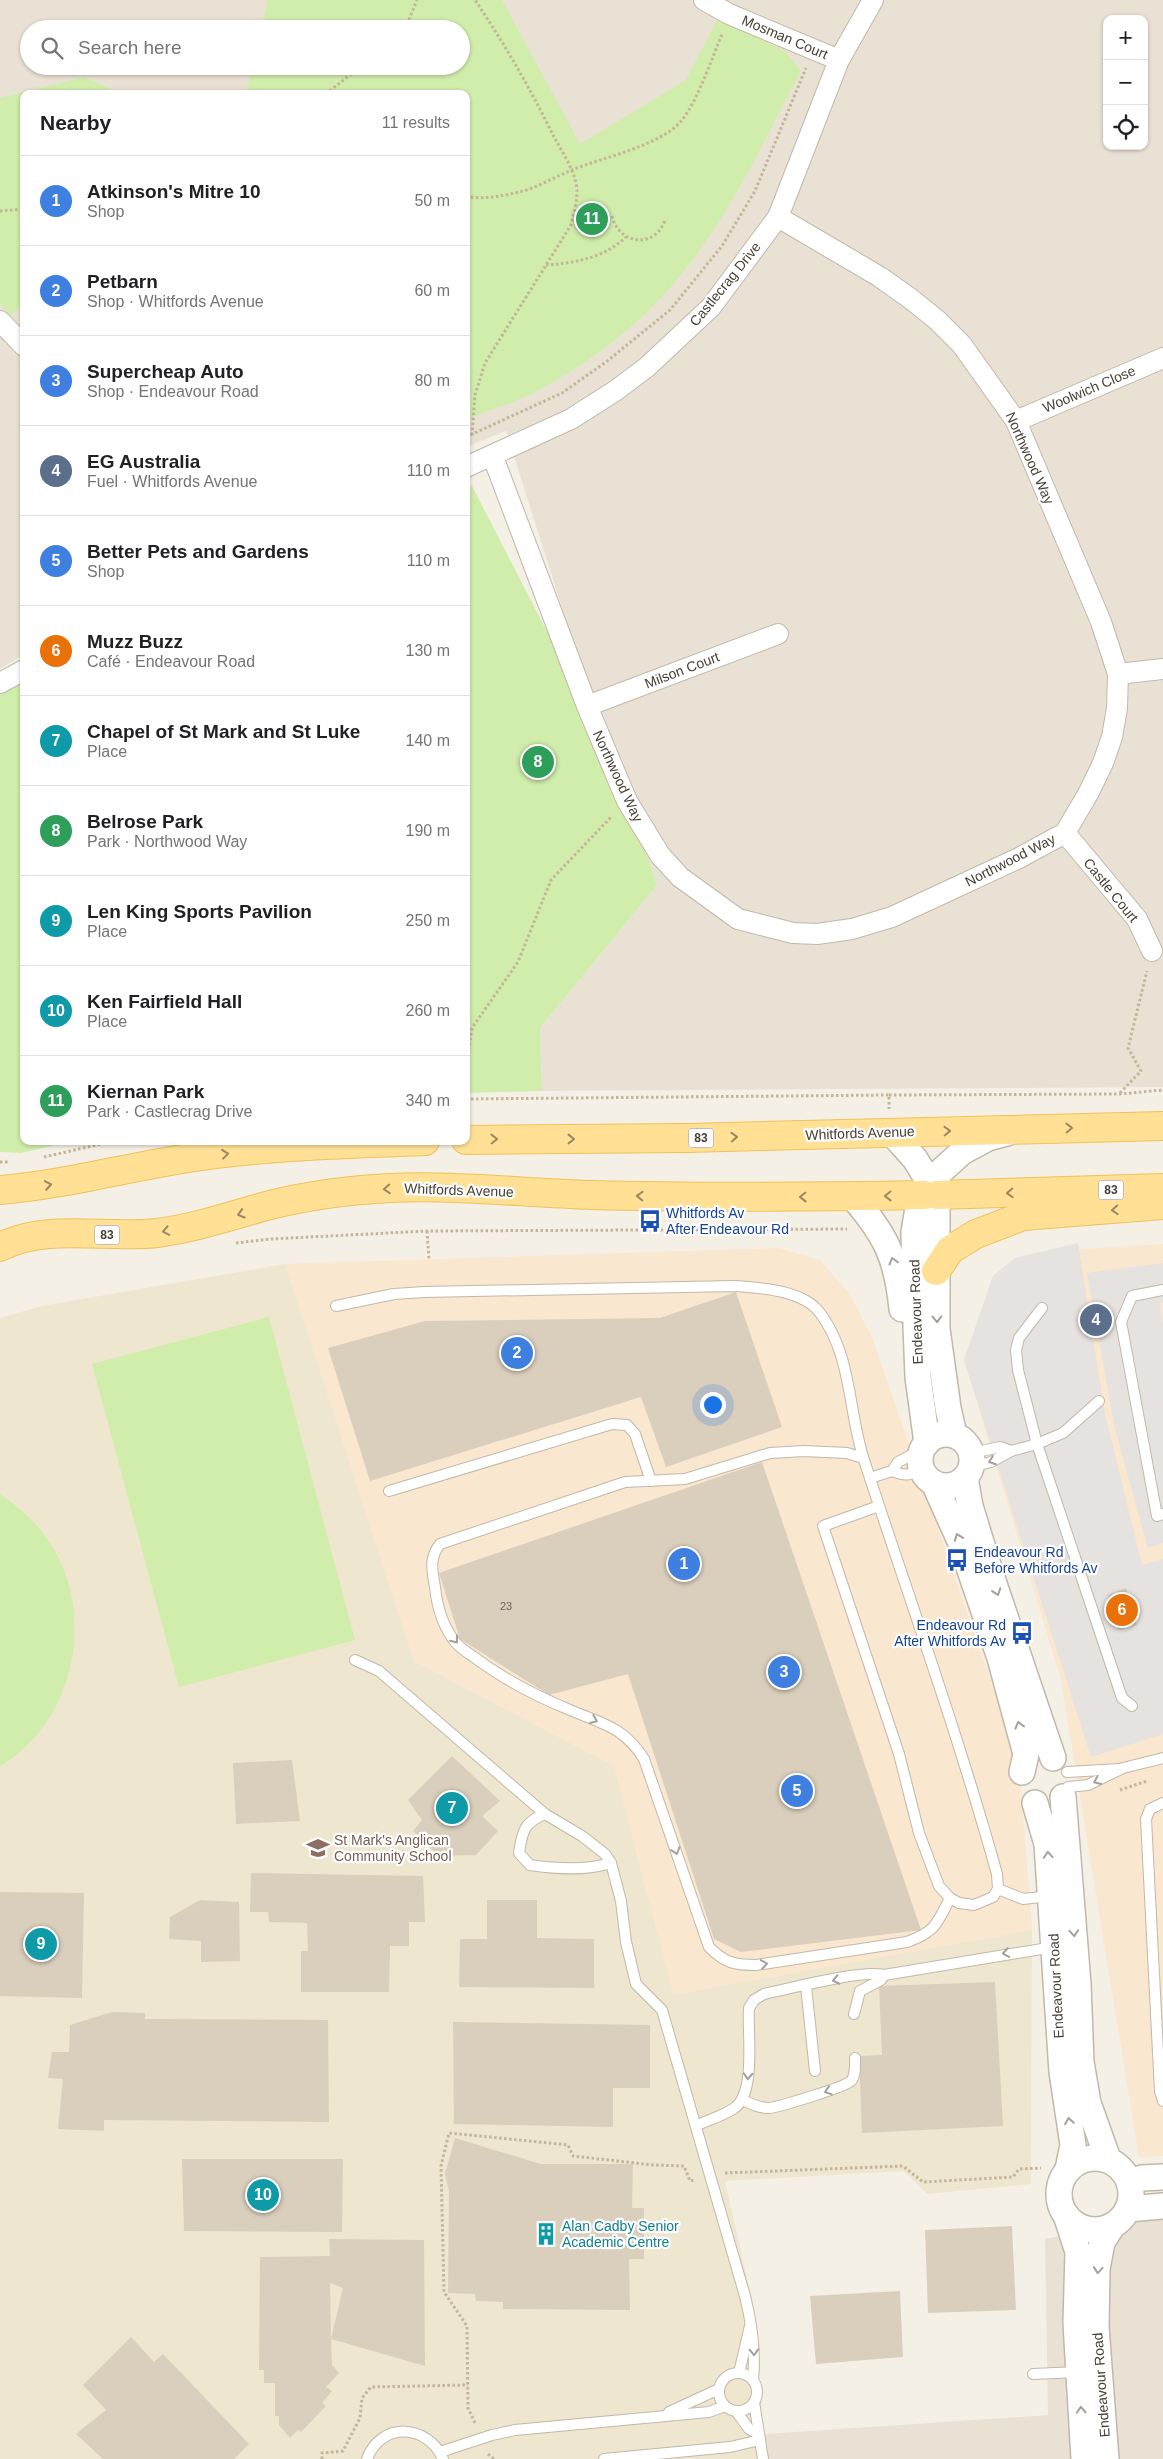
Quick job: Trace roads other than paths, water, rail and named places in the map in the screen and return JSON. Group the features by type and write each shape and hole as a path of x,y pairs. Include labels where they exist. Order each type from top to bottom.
{"main road":[{"name":"Whitfords Avenue","path":"470,1140 687,1138 1163,1126"},
{"path":"0,1190 44,1186 177,1160 262,1150 353,1145"},
{"name":"Whitfords Avenue","path":"0,1247 12,1241 32,1236 127,1236 159,1233 214,1222 292,1200 323,1194 392,1188 454,1188 708,1198 1163,1188"},
{"path":"936,1271 950,1250 976,1234 1023,1216 1163,1205"}],"street":[{"name":"Mosman Court","path":"704,0 729,14 839,60"},
{"name":"Castlecrag Drive","path":"470,466 571,420 647,367 711,307 778,217 839,60 872,0"},
{"name":"Northwood Way","path":"493,457 586,706 627,801 660,855 686,882 738,918 794,932 817,934 852,930 892,917 1019,858 1065,833 1089,792 1112,736 1117,708 1118,674 1101,622 1016,421 989,380 962,345 937,320 880,277 778,217"},
{"path":"0,321 20,342"},
{"name":"Woolwich Close","path":"1016,421 1163,358"},
{"name":"Milson Court","path":"586,706 778,634"},
{"path":"1118,674 1163,669"},
{"path":"0,683 20,672"},
{"name":"Castle Court","path":"1065,833 1137,918 1152,951"},
{"name":"Endeavour Road","path":"1020,1129 988,1138 962,1152 940,1172 931,1192 918,1208 914,1232 918,1377 924,1408 927,1461 960,1541 1000,1658 1026,1754 1022,1772"},
{"path":"891,1132 915,1158 931,1192"},
{"name":"Endeavour Road","path":"931,1192 936,1271 937,1328 954,1435"},
{"path":"852,1196 878,1228 890,1250 900,1285 913,1399 924,1408"},
{"path":"939,1435 954,1435 962,1439 969,1466 951,1485 927,1461 939,1435"},
{"name":"Endeavour Road","path":"969,1466 970,1506 992,1578 1063,1778 1060,1896 1055,1947 1062,2072 1073,2145 1068,2169"},
{"path":"1043,1756 1063,1778 1052,1804 1035,1803 1022,1790 1020,1781 1022,1772 1034,1759 1043,1756"},
{"name":"Endeavour Road","path":"1035,1803 1060,1896 1088,2103 1108,2159"},
{"path":"1121,2217 1131,2199 1130,2182 1121,2168 1108,2159 1096,2157 1084,2159 1068,2169 1062,2180 1059,2192 1060,2204 1066,2215 1074,2223 1086,2229 1100,2229 1121,2217 1163,2206"},
{"path":"1130,2182 1142,2178 1163,2178"},
{"name":"Endeavour Road","path":"1066,2215 1078,2252 1076,2323 1084,2459"},
{"name":"Endeavour Road","path":"1106,2459 1096,2328 1097,2270 1102,2242 1121,2217"}],"lane":[{"path":"336,1306 394,1294 424,1292 735,1286 762,1288 799,1298 819,1311 834,1337 845,1368 863,1458 923,1634 997,1874 998,1889 993,1897 974,1905 959,1904 950,1898 939,1886 919,1833 899,1754 823,1526 879,1506"},
{"path":"1163,1291 1132,1296 1121,1322 1157,1516 1163,1514"},
{"path":"1042,1308 1019,1338 1016,1350 1018,1370 1037,1444 1122,1698 1132,1706"},
{"path":"969,1466 1000,1447 1011,1451 1037,1444 1063,1433 1100,1400"},
{"path":"389,1491 612,1424 627,1425 635,1434 651,1481"},
{"path":"863,1458 847,1453 804,1451 770,1453 685,1479 625,1482 440,1544 433,1553 432,1565 436,1596 443,1623 456,1644 505,1678 552,1703 619,1731 633,1742 644,1759 710,1947 721,1959 737,1965 756,1965 907,1942 926,1935 939,1919 950,1898"},
{"path":"870,1478 892,1471 898,1462 927,1461"},
{"path":"892,1471 903,1476 914,1474 927,1461"},
{"path":"355,1660 379,1671 545,1814 582,1836 605,1854 611,1863 621,1901 626,1942 636,1984 662,2010 697,2125 745,2296 755,2357 753,2380"},
{"path":"1063,1778 1088,1785 1123,1768 1163,1758"},
{"path":"1063,1778 1085,1769 1123,1768"},
{"path":"1163,1803 1150,1809 1146,1819 1160,2091 1163,2101"},
{"path":"545,1814 534,1818 522,1832 519,1853 530,1865 555,1868 595,1868 611,1863"},
{"path":"998,1889 1023,1899 1060,1896"},
{"path":"697,2125 734,2109 743,2100 749,2072 749,2008 754,2000 764,1994 853,1977 884,1975 1037,1948 1055,1947"},
{"path":"854,2014 860,1991 881,1980 884,1975"},
{"path":"806,1986 815,2071"},
{"path":"743,2100 756,2106 770,2108 833,2089 850,2082 855,2073 855,2058"},
{"path":"739,2373 750,2326"},
{"path":"1033,2374 1079,2372"},
{"path":"661,2415 719,2389 726,2377 739,2373 747,2374 757,2388 754,2402 763,2459"},
{"path":"719,2389 721,2401 725,2406 736,2411 749,2429 759,2437"},
{"path":"736,2411 747,2409 754,2402"},
{"path":"367,2459 378,2441 400,2432 423,2436 441,2455 481,2438 515,2430 661,2415 710,2412 725,2406"},
{"path":"604,2459 684,2455 730,2447 759,2437"}],"place":[{"name":"Kiernan Park","path":"592,219"},
{"name":"Belrose Park","path":"538,762"},
{"name":"Whitfords Av After Endeavour Rd","path":"650,1221"},
{"name":"EG Australia","path":"1096,1320"},
{"name":"Petbarn","path":"517,1353"},
{"name":"Endeavour Rd Before Whitfords Av","path":"957,1560"},
{"name":"Atkinson's Mitre 10","path":"684,1564"},
{"name":"Muzz Buzz","path":"1122,1610"},
{"name":"Endeavour Rd After Whitfords Av","path":"1022,1633"},
{"name":"Supercheap Auto","path":"784,1672"},
{"name":"Better Pets and Gardens","path":"797,1791"},
{"name":"Chapel of St Mark and St Luke","path":"452,1808"},
{"name":"St Mark's Anglican Community School","path":"318,1848"},
{"name":"Len King Sports Pavilion","path":"41,1944"},
{"name":"Ken Fairfield Hall","path":"263,2195"},
{"name":"Alan Cadby Senior Academic Centre","path":"546,2234"}]}
